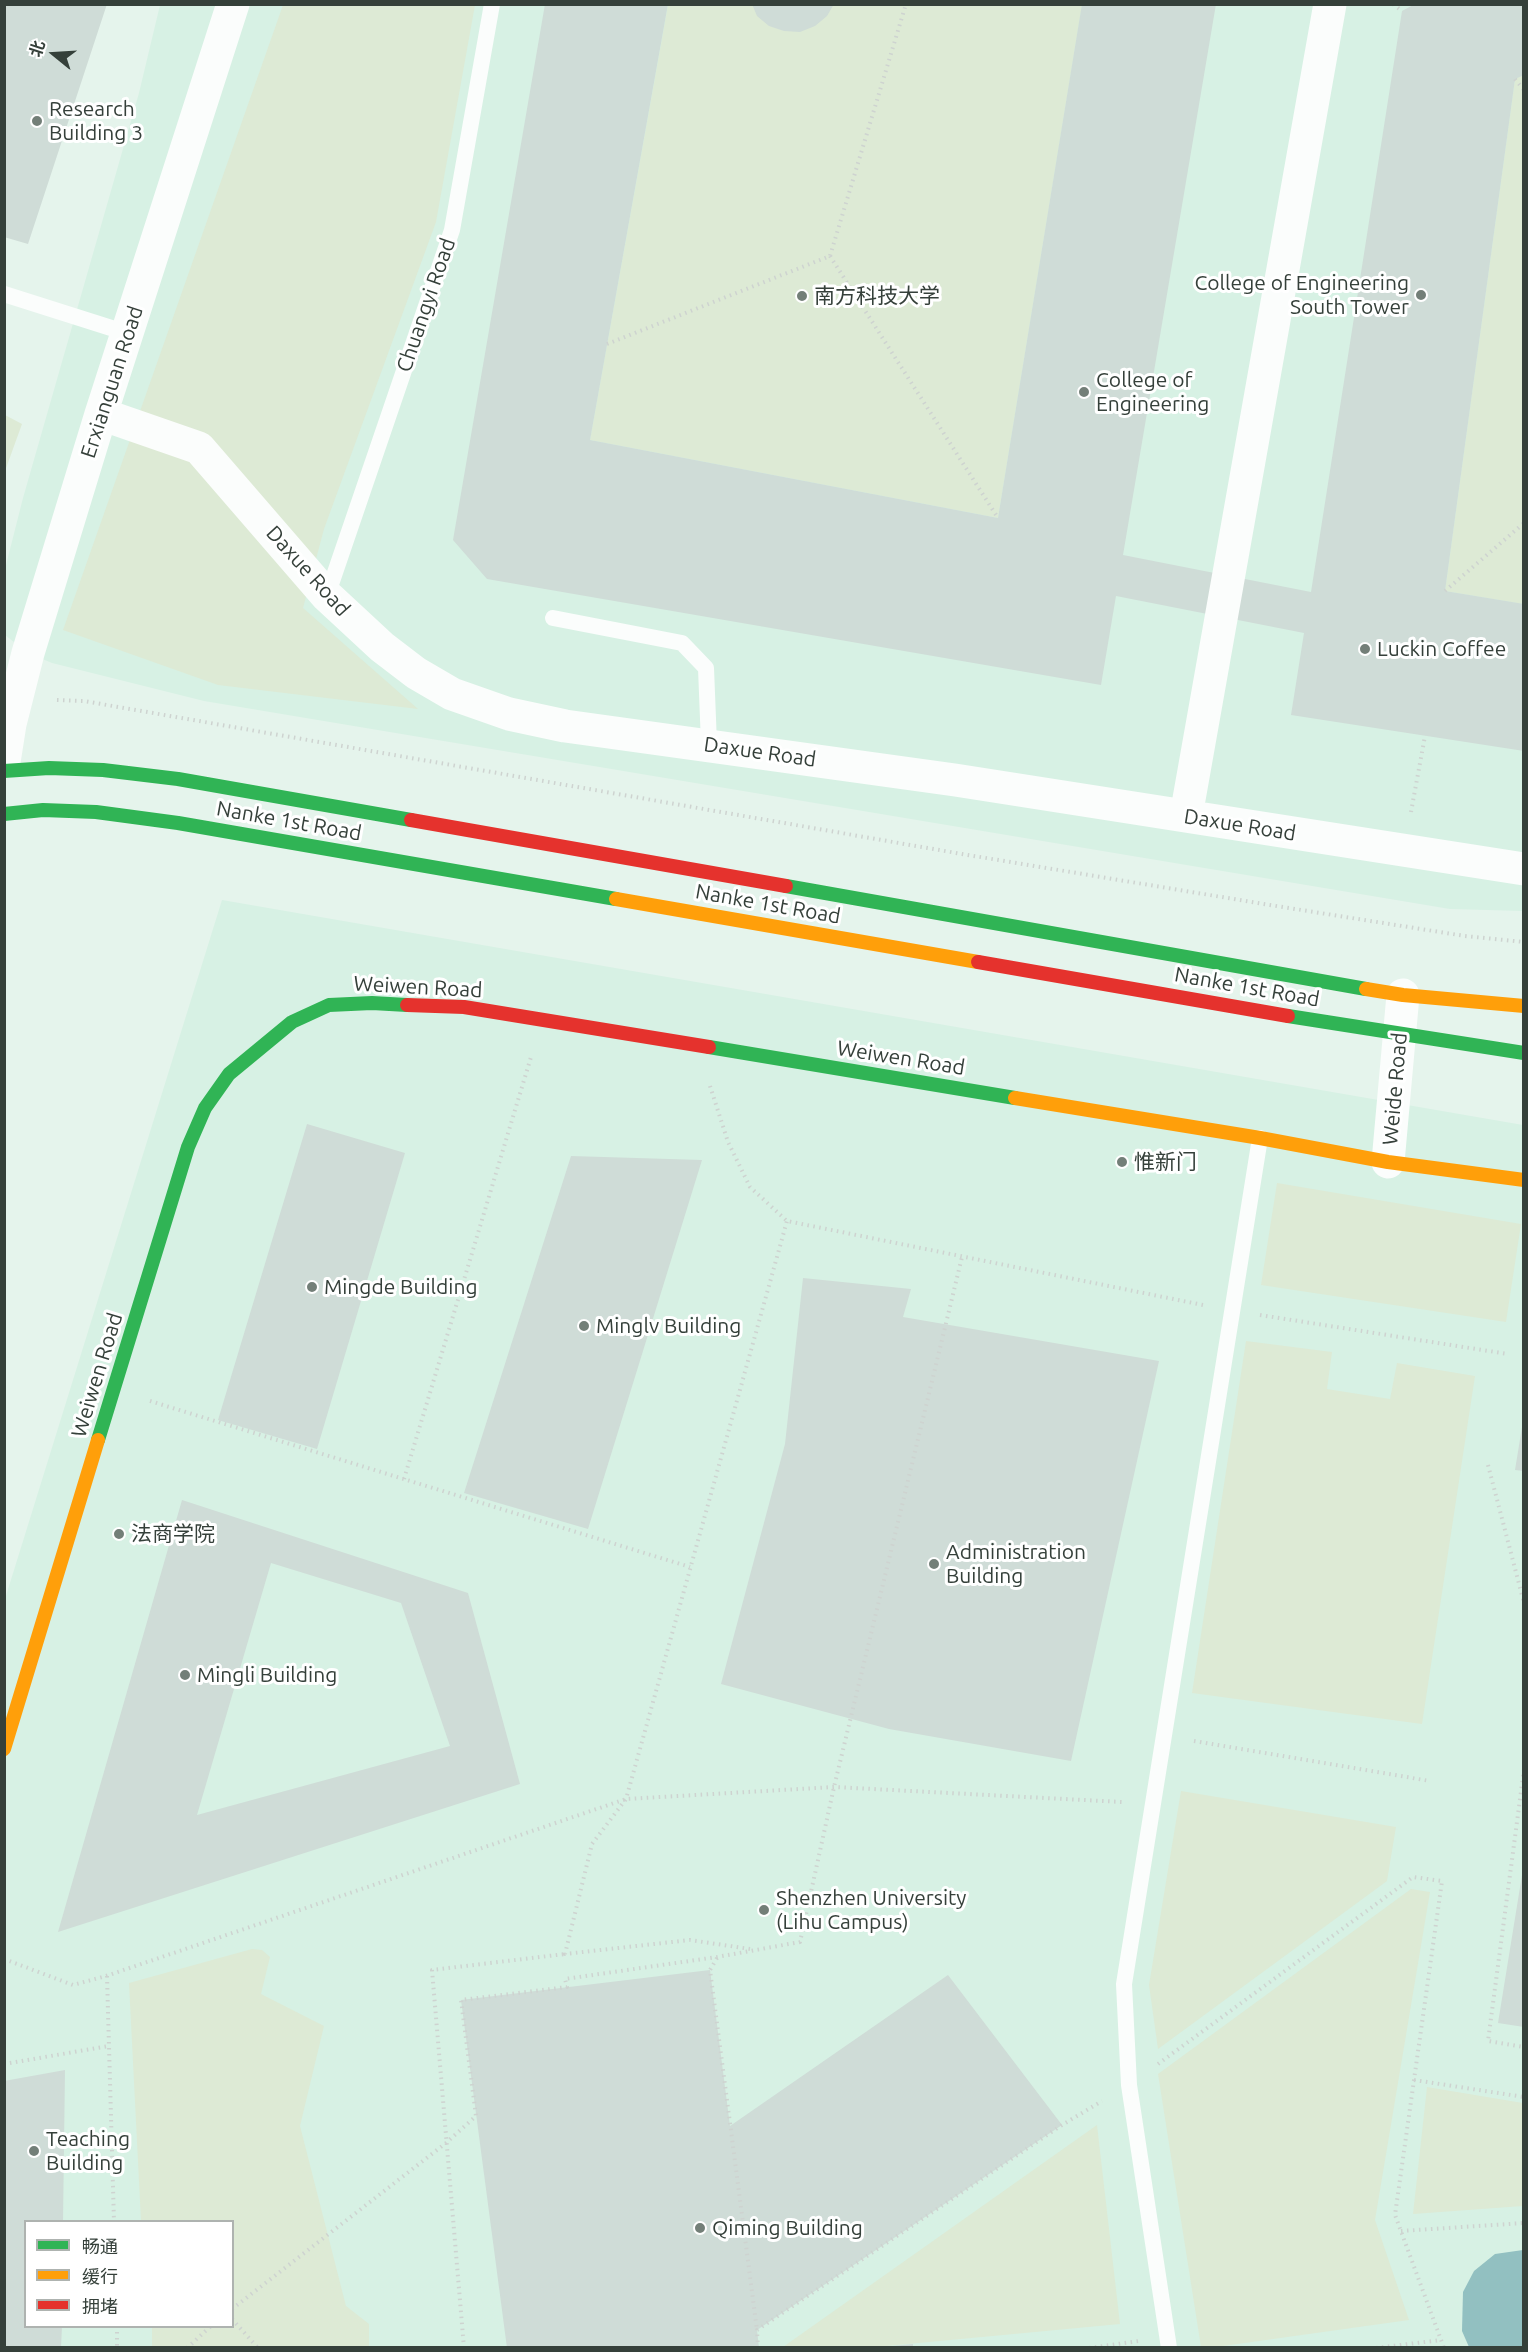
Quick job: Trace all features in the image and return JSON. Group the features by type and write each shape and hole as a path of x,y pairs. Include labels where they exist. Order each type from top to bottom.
{"street":[{"name":"Erxianguan Road","path":"4,762 10,724 28,653 101,414 233,4"},
{"path":"1186,816 1330,4"},
{"name":"Daxue Road","path":"101,414 200,448 327,596 382,647 416,673 452,694 509,714 565,726 709,744 1524,869"},
{"name":"Nanke 1st Road","path":"4,771 49,768 104,770 178,780 1403,995 1524,1006"},
{"name":"Nanke 1st Road","path":"4,814 43,810 85,812 178,823 1400,1035 1524,1053"},
{"name":"Weide Road","path":"1260,1138 1388,1162 1403,995"},
{"name":"Weiwen Road","path":"4,1749 188,1147 205,1108 229,1074 292,1022 329,1005 372,1003 465,1007 1260,1138"},
{"path":"1388,1162 1524,1180"}],"lane":[{"name":"Chuangyi Road","path":"327,596 452,230 492,4"},
{"path":"4,294 127,333"},
{"path":"553,618 682,643 706,668 709,744"},
{"path":"1168,2343 1129,2085 1124,1984 1260,1138"}],"path":[{"path":"906,4 830,256 998,518"},
{"path":"1393,4 1402,11"},
{"path":"1515,79 1524,90"},
{"path":"607,344 830,256"},
{"path":"1445,591 1524,524"},
{"path":"54,700 84,701 962,854 1270,905 1465,936 1524,942"},
{"path":"1404,850 1425,736"},
{"path":"404,1479 533,1049"},
{"path":"708,1078 728,1142 750,1187 787,1221 1231,1311 1508,1354"},
{"path":"565,1954 592,1844 626,1799 787,1221"},
{"path":"234,2307 446,2143 476,2116 461,2000 567,1987 565,1979 717,1957 800,1942 834,1787 962,1257"},
{"path":"149,1401 690,1567"},
{"path":"1488,1466 1524,1603"},
{"path":"1163,1735 1430,1781"},
{"path":"1524,1769 1488,2041 1524,2047"},
{"path":"4,1959 73,1985 106,1976 626,1799 834,1787 1153,1804"},
{"path":"757,2330 1062,2125 1129,2085 1413,1877 1442,1881 1395,2215 1443,2348"},
{"path":"464,2348 432,1970 690,1940 754,1950"},
{"path":"717,1957 710,1970 758,2348"},
{"path":"106,1976 114,2220"},
{"path":"4,2064 109,2046"},
{"path":"1414,2080 1524,2097"},
{"path":"1401,2231 1524,2223"},
{"path":"234,2321 258,2348"},
{"path":"117,2328 117,2348"},
{"path":"187,2348 209,2328"},
{"path":"1376,2348 1441,2340"},
{"path":"1089,2348 1168,2343"}],"shaded area":[{"name":"南方科技大学","path":"160,5 1523,5 1523,911 1450,909 204,701 52,663 28,653 5,635 5,569 23,498 139,93"},
{"path":"283,5 475,5 436,222 324,529 303,608 418,709 218,685 63,630"},
{"path":"668,5 1082,5 998,518 590,440"},
{"path":"1523,75 1523,604 1445,591 1515,79"},
{"path":"5,415 22,424 5,471"},
{"name":"Shenzhen University (Lihu Campus)","path":"222,900 1523,1125 1523,2347 5,2348 5,1599"},
{"path":"1277,1183 1521,1224 1506,1322 1261,1285"},
{"path":"1246,1341 1332,1352 1327,1389 1390,1399 1397,1363 1475,1376 1422,1724 1192,1693"},
{"path":"1181,1791 1396,1827 1387,1881 1158,2049 1149,1985"},
{"path":"1411,1889 1430,1892 1375,2220 1409,2320 1216,2347 1201,2347 1158,2074"},
{"path":"252,1949 262,1950 270,1957 261,1994 324,2026 300,2126 346,2306 369,2324 369,2347 152,2347 152,2328 234,2328 234,2220 141,2220 129,1983"},
{"path":"1427,2087 1523,2103 1523,2206 1413,2214"},
{"path":"1097,2125 1120,2324 876,2347 783,2347"}],"water":[{"path":"1523,2250 1523,2347 1469,2347 1462,2331 1463,2292 1474,2271 1495,2254"}],"building":[{"name":"Research Building 3","path":"4,4 107,4 28,244 4,237"},
{"name":"College of Engineering","path":"545,4 668,4 590,440 998,518 1082,4 1216,4 1123,555 1311,592 1402,11 1415,4 1524,4 1524,75 1515,79 1445,591 1524,604 1524,751 1291,715 1304,633 1116,596 1101,685 487,579 453,540"},
{"path":"752,4 834,4 827,16 815,26 800,32 784,31 769,26 757,16"},
{"name":"Mingde Building","path":"307,1124 405,1153 317,1449 218,1420"},
{"name":"Minglv Building","path":"571,1156 702,1160 588,1529 464,1493"},
{"name":"Administration Building","path":"803,1278 911,1289 903,1317 1159,1361 1071,1761 889,1729 721,1684 785,1444"},
{"path":"1522,1427 1524,1427 1524,1471 1515,1470"},
{"name":"Mingli Building","path":"182,1500 468,1593 520,1784 58,1932","holes":["271,1563 401,1603 450,1746 197,1815"]},
{"path":"1522,1875 1524,1875 1524,2027 1498,2023"},
{"name":"Qiming Building","path":"710,1970 730,2126 948,1975 1062,2125 757,2330 759,2348 507,2348 461,2000"},
{"name":"Teaching Building","path":"65,2070 63,2220 24,2220 24,2328 62,2328 61,2348 4,2348 4,2081"},
{"path":"913,2344 913,2348 893,2348 893,2346"}],"traffic: fast":[{"path":"4,771 49,768 103,770 178,779 411,820"},
{"path":"4,814 43,810 96,812 178,823 616,899"},
{"path":"786,886 1366,989"},
{"path":"98,1440 188,1147 205,1108 229,1074 292,1022 329,1005 372,1003 407,1005"},
{"path":"1288,1016 1524,1053"},
{"path":"709,1047 1015,1098"}],"traffic: slow":[{"path":"616,899 978,962"},
{"path":"1366,989 1403,995 1524,1006"},
{"path":"1015,1098 1260,1138 1388,1162 1524,1180"},
{"path":"4,1749 98,1440"}],"traffic: jam":[{"path":"411,820 786,886"},
{"path":"978,962 1288,1016"},
{"path":"407,1005 464,1007 709,1047"}],"place":[{"name":"Research Building 3","path":"37,121"},
{"name":"College of Engineering South Tower","path":"1421,295"},
{"name":"南方科技大学","path":"802,296"},
{"name":"College of Engineering","path":"1084,392"},
{"name":"Luckin Coffee","path":"1365,649"},
{"name":"惟新门","path":"1122,1162"},
{"name":"Mingde Building","path":"312,1287"},
{"name":"Minglv Building","path":"584,1326"},
{"name":"法商学院","path":"119,1534"},
{"name":"Administration Building","path":"934,1564"},
{"name":"Mingli Building","path":"185,1675"},
{"name":"Shenzhen University (Lihu Campus)","path":"764,1910"},
{"name":"Teaching Building","path":"34,2151"},
{"name":"Qiming Building","path":"700,2228"}]}
